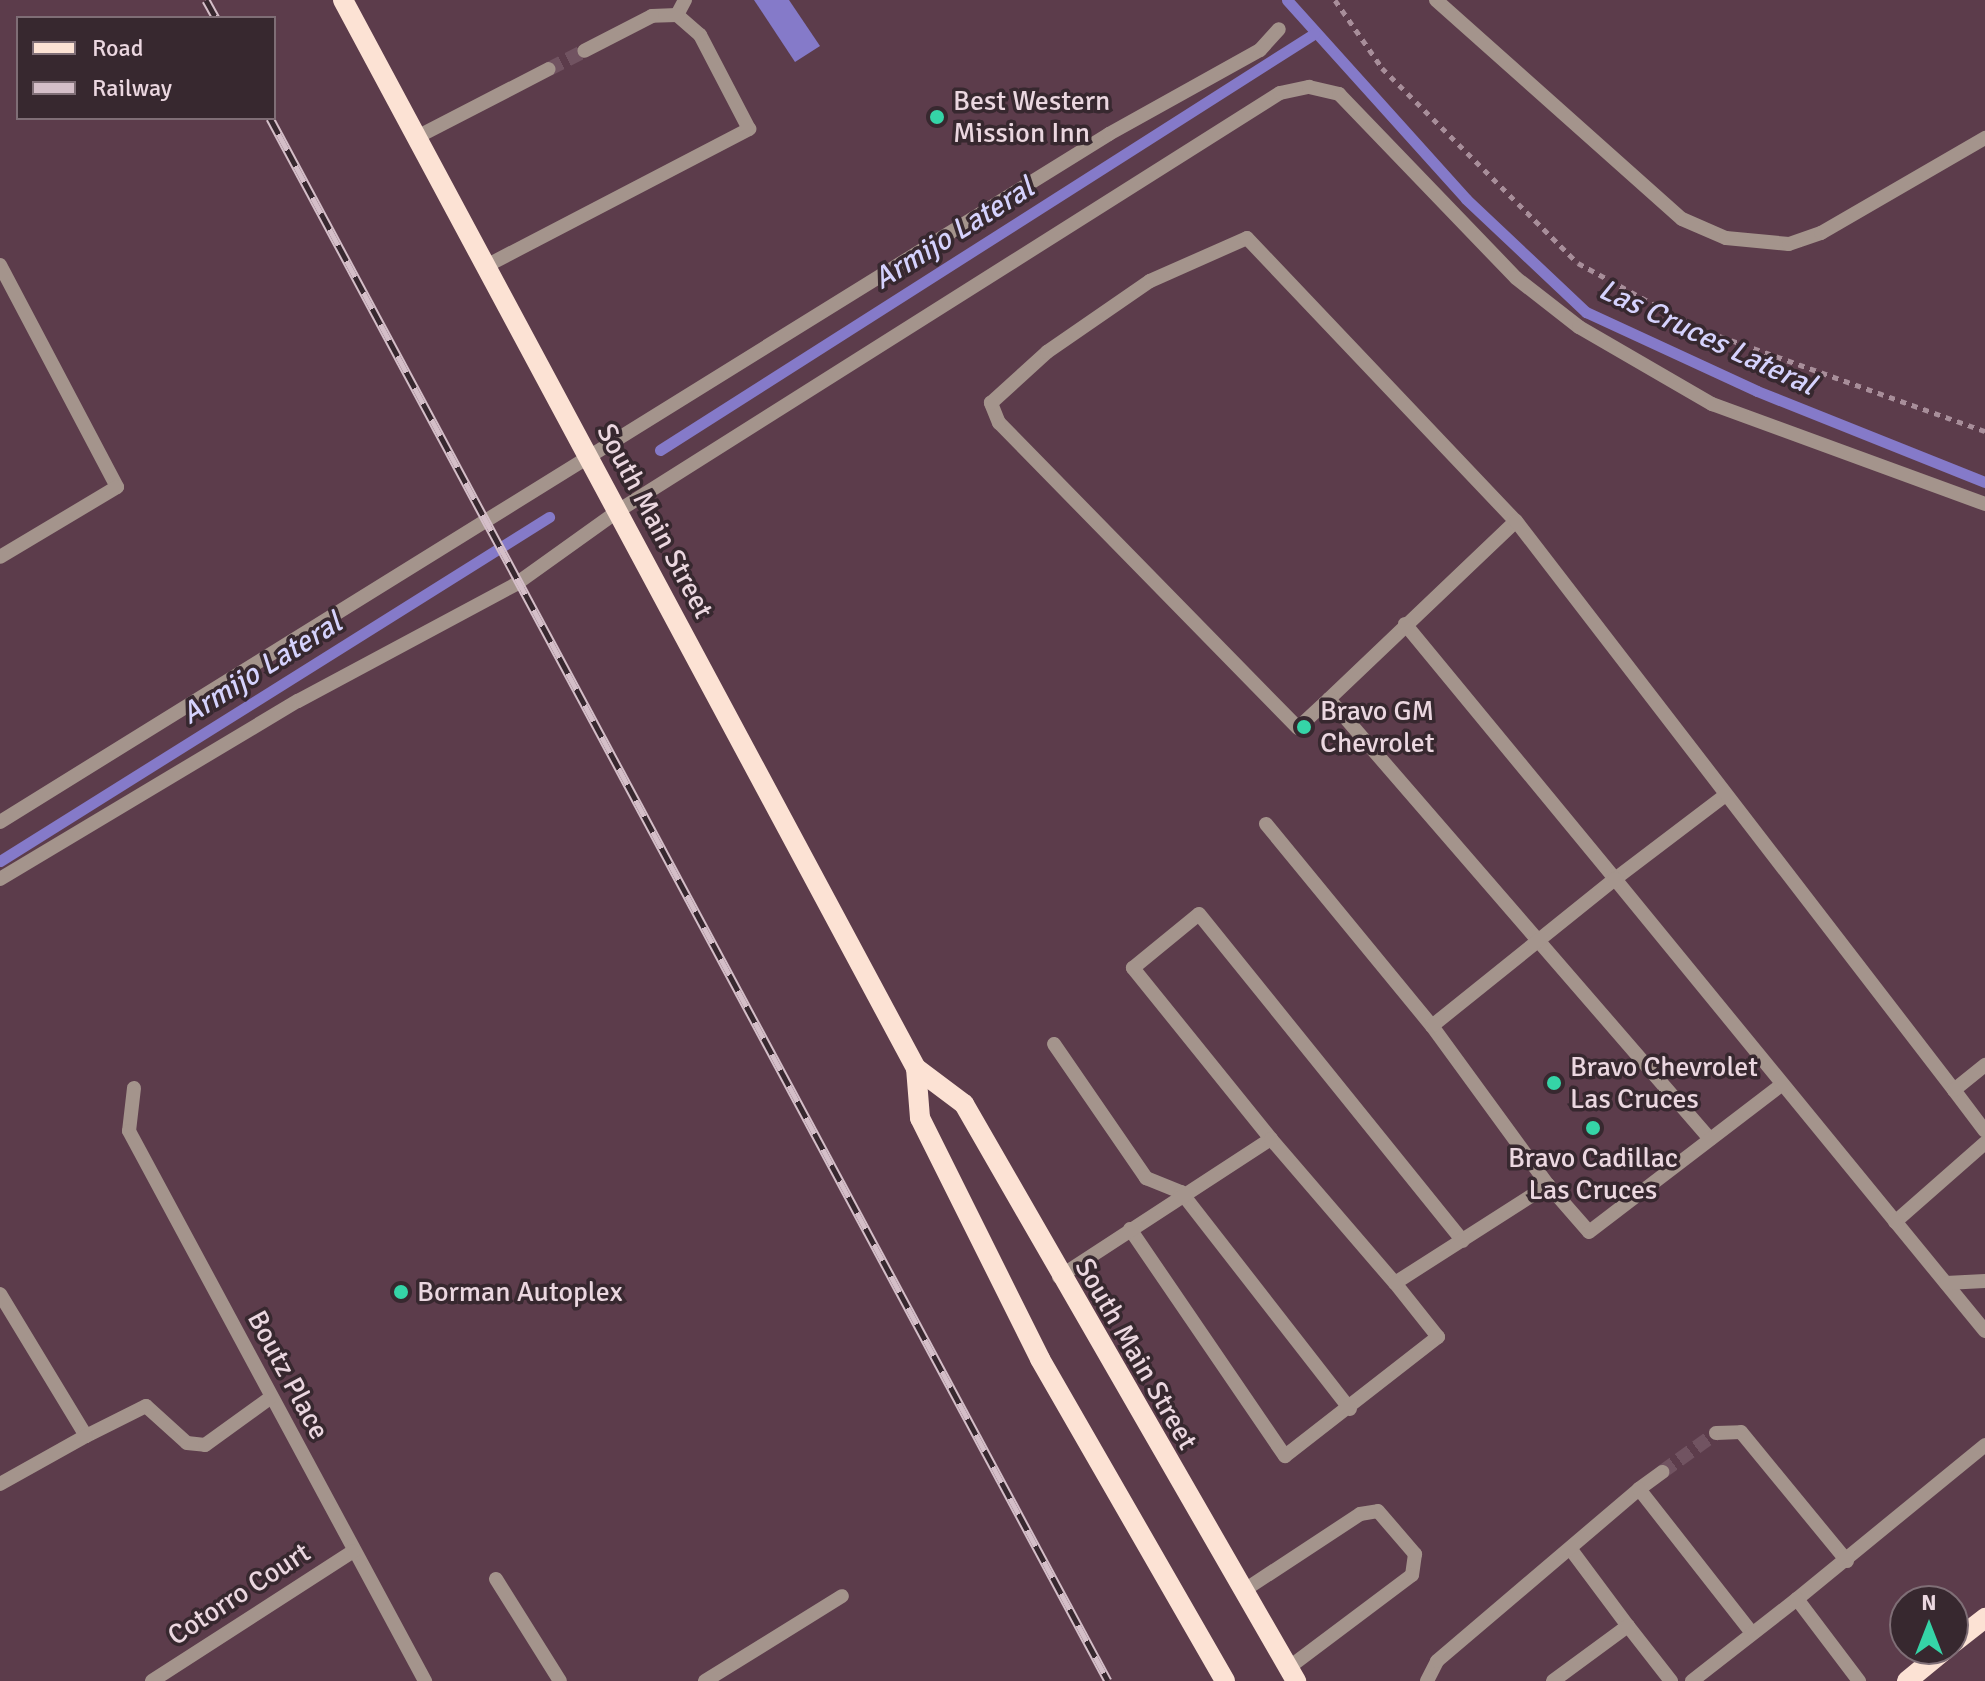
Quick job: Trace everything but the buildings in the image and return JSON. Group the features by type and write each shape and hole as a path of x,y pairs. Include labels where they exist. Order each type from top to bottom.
{"main road":[{"name":"South Main Street","path":"343,0 916,1068 920,1118 1040,1359 1225,1681"},
{"name":"South Main Street","path":"916,1068 964,1104 1059,1277 1292,1674"},
{"path":"1969,1630 1985,1618"},
{"path":"1907,1681 1926,1665"}],"street":[{"path":"677,15 685,0"},
{"path":"1436,0 1682,219 1726,238 1789,244 1821,233 1985,138"},
{"path":"486,266 749,129 700,35 677,15 652,16 584,51"},
{"path":"0,822 591,461 1109,134 1260,50 1279,29"},
{"path":"417,137 549,69"},
{"path":"0,879 298,701 516,584 618,511 1280,93 1309,87 1339,94 1516,278 1579,327 1712,404 1985,504"},
{"path":"1516,521 1298,728 999,423 991,403 1047,352 1150,281 1247,238 1516,521 1692,743 1723,797 1985,1131"},
{"path":"0,265 117,487 0,557"},
{"path":"1405,624 1985,1331"},
{"path":"1329,699 1710,1139"},
{"path":"1432,1026 1723,797"},
{"path":"1266,824 1432,1026 1548,1185 1589,1232 1781,1085"},
{"path":"1130,1229 1285,1456 1350,1409 1438,1337 1271,1139 1133,968 1199,914 1463,1241"},
{"path":"1054,1044 1146,1178 1181,1192 1350,1409"},
{"path":"1954,1090 1985,1065"},
{"name":"Boutz Place","path":"134,1088 129,1131 425,1681"},
{"path":"1059,1277 1181,1192 1271,1139"},
{"path":"1895,1222 1985,1143"},
{"path":"1395,1283 1548,1185"},
{"path":"1946,1283 1985,1281"},
{"path":"0,1294 86,1436"},
{"path":"0,1484 146,1406 187,1443 205,1445 270,1398"},
{"path":"1716,1433 1741,1432 1847,1561"},
{"path":"1692,1681 1847,1561 1985,1445"},
{"path":"1427,1681 1437,1661 1572,1551 1662,1472"},
{"path":"1639,1489 1752,1633"},
{"path":"1243,1591 1360,1514 1378,1511 1415,1554 1412,1575 1292,1674"},
{"name":"Cotorro Court","path":"152,1681 354,1551"},
{"path":"1572,1551 1671,1681"},
{"path":"496,1579 560,1681"},
{"path":"705,1681 842,1596"},
{"path":"1797,1599 1859,1681"},
{"path":"1553,1681 1628,1626"}],"path":[{"path":"1335,0 1382,68 1578,263 1697,328 1985,431"}],"shaded area":[{"path":"754,0 789,0 820,46 795,62"}],"waterway":[{"name":"Las Cruces Lateral","path":"1287,0 1466,199 1586,312 1757,391 1985,482"},
{"name":"Armijo Lateral","path":"660,450 1315,33"},
{"name":"Armijo Lateral","path":"0,861 549,517"}],"tunnel":[{"path":"549,69 584,51"},
{"path":"1662,1472 1716,1433"}],"railway":[{"path":"206,0 215,16"},
{"path":"271,120 1108,1681"}],"place":[{"name":"Best Western Mission Inn","path":"937,117"},
{"name":"Bravo GM Chevrolet","path":"1304,727"},
{"name":"Bravo Chevrolet Las Cruces","path":"1554,1083"},
{"name":"Bravo Cadillac Las Cruces","path":"1593,1128"},
{"name":"Borman Autoplex","path":"401,1292"}]}
